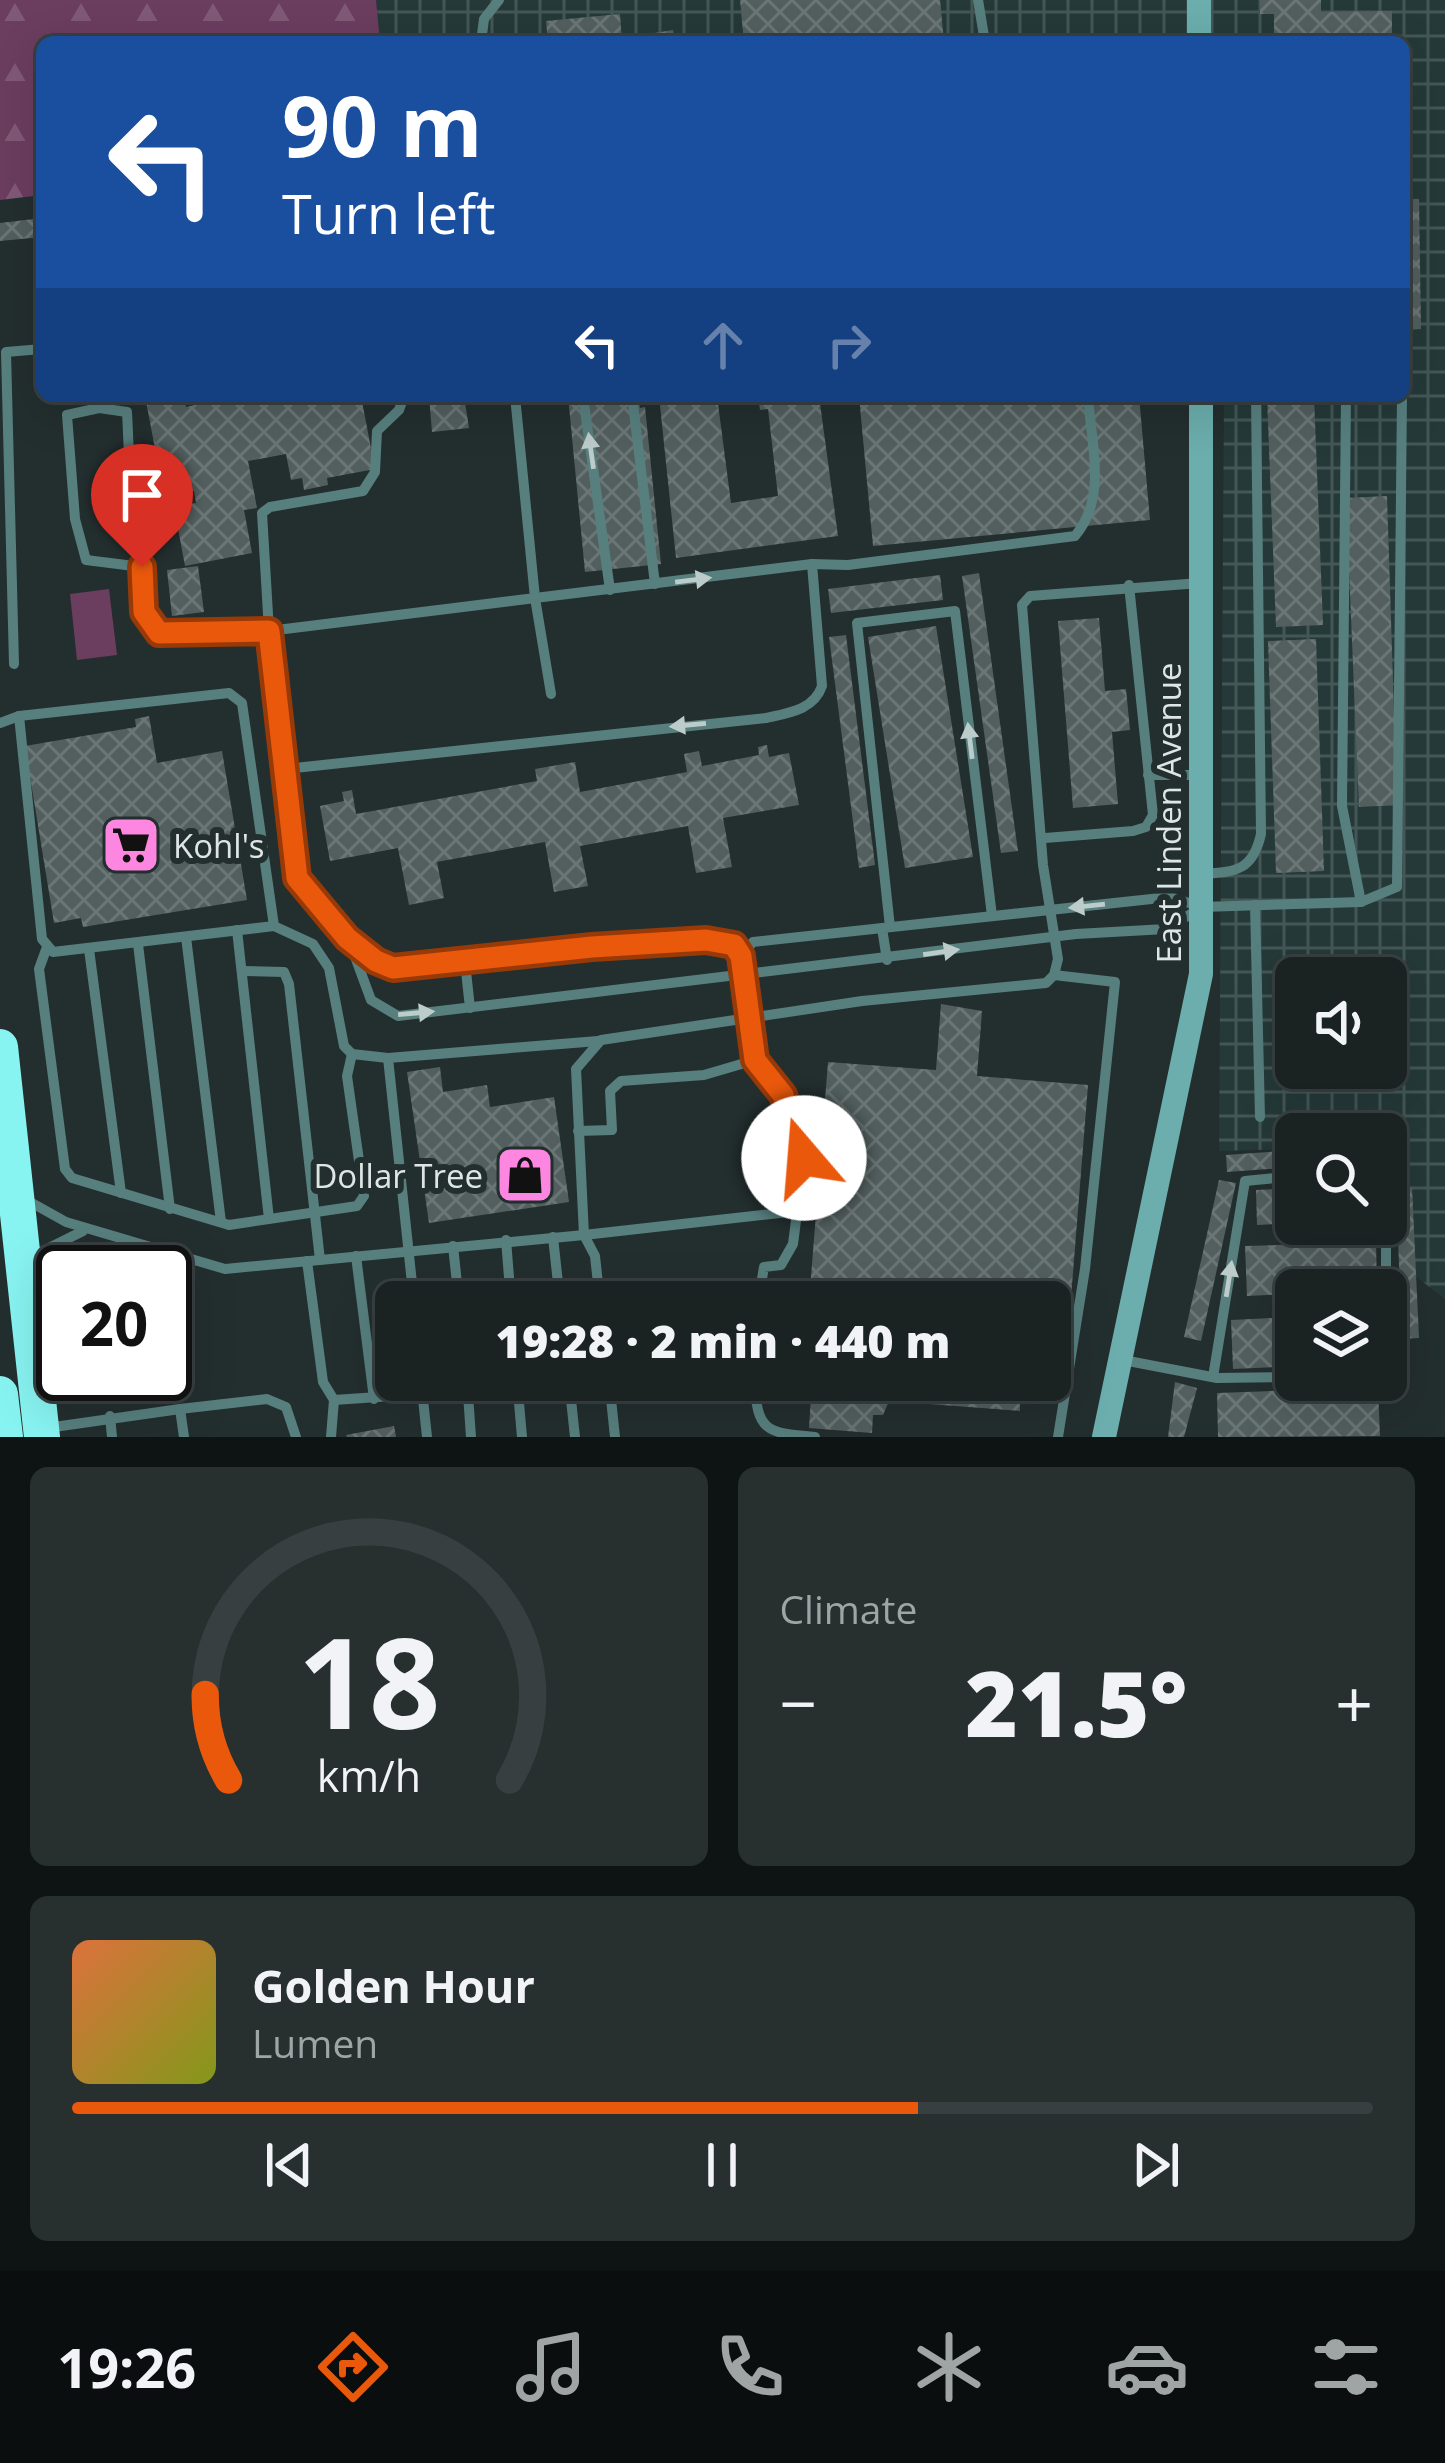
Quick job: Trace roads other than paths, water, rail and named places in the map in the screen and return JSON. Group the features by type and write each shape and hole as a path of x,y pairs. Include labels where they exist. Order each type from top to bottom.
{"highway":[{"path":"0,1047 42,1433"},
{"path":"0,1394 5,1437"}],"street":[{"path":"1199,0 1199,36"},
{"name":"East Linden Avenue","path":"1104,1437 1202,974 1201,402"}],"lane":[{"path":"482,36 484,20 499,0"},
{"path":"978,0 984,36"},
{"path":"14,664 6,352 36,350"},
{"path":"117,410 118,402"},
{"path":"402,402 377,431 375,472 363,491 271,507 262,513 269,631 297,878 347,938 378,1008 398,1016 1053,937 1166,928 1202,907"},
{"path":"516,402 535,598 551,694"},
{"path":"584,402 610,590"},
{"path":"633,402 656,584"},
{"path":"142,567 86,560 75,519 67,415 127,412 142,567 144,612 159,633 269,631 1075,536 1089,520 1096,493 1088,402"},
{"path":"1202,874 1245,868 1255,859 1261,834 1256,402"},
{"path":"1346,402 1342,806 1361,902"},
{"path":"741,956 762,938 1170,897 1202,907 1361,902 1396,886 1402,402"},
{"path":"285,769 766,718 801,710 818,698 822,686 812,564"},
{"path":"1054,976 1022,605 1030,596 1201,583"},
{"path":"1045,838 1146,826 1153,815 1129,585"},
{"path":"886,959 857,623 955,611 992,916"},
{"path":"0,723 19,716 230,693 242,703 274,926"},
{"path":"19,716 47,947 39,969 65,1169 72,1178 220,1222 357,1206 364,1196 347,1076 352,1054"},
{"path":"1148,775 1201,775"},
{"path":"1256,905 1260,1117"},
{"path":"47,947 53,952 88,949 274,926 313,944 322,956 344,1046 352,1054 388,1058 601,1040 747,1022 862,1001 1046,982 1054,976 1114,982 1085,1269 1058,1437"},
{"path":"237,930 268,1219"},
{"path":"186,937 220,1222"},
{"path":"347,938 393,968 706,940 734,945 741,956 755,1060 783,1095 804,1158 794,1244 781,1265 764,1267 762,1281"},
{"path":"138,944 170,1209"},
{"path":"88,949 121,1192"},
{"path":"465,962 470,1008"},
{"path":"242,971 275,968 284,972 289,984 313,1213 322,1382 334,1400 331,1437"},
{"path":"598,1281 595,1256 584,1235 577,1061 601,1040"},
{"path":"388,1058 413,1281"},
{"path":"578,1131 612,1130 610,1091 621,1081 704,1075 755,1060"},
{"path":"1213,1377 1245,1181 1275,1178"},
{"path":"15,1193 88,1230 225,1269 798,1211"},
{"path":"23,1262 88,1230"},
{"path":"553,1237 558,1281"},
{"path":"506,1240 509,1281"},
{"path":"453,1246 457,1281"},
{"path":"334,1400 374,1400 356,1256"},
{"path":"1120,1359 1213,1377 1275,1377"},
{"path":"42,1433 110,1416 267,1399 286,1407 296,1437"},
{"path":"424,1401 428,1437"},
{"path":"468,1401 471,1437"},
{"path":"519,1401 522,1437"},
{"path":"571,1401 575,1437"},
{"path":"611,1401 615,1437"},
{"path":"756,1401 756,1410 774,1435 815,1437"},
{"path":"180,1409 184,1437"},
{"path":"110,1416 112,1437"}],"place":[{"name":"Kohl's","path":"131,845"},
{"name":"Dollar Tree","path":"525,1175"}]}
